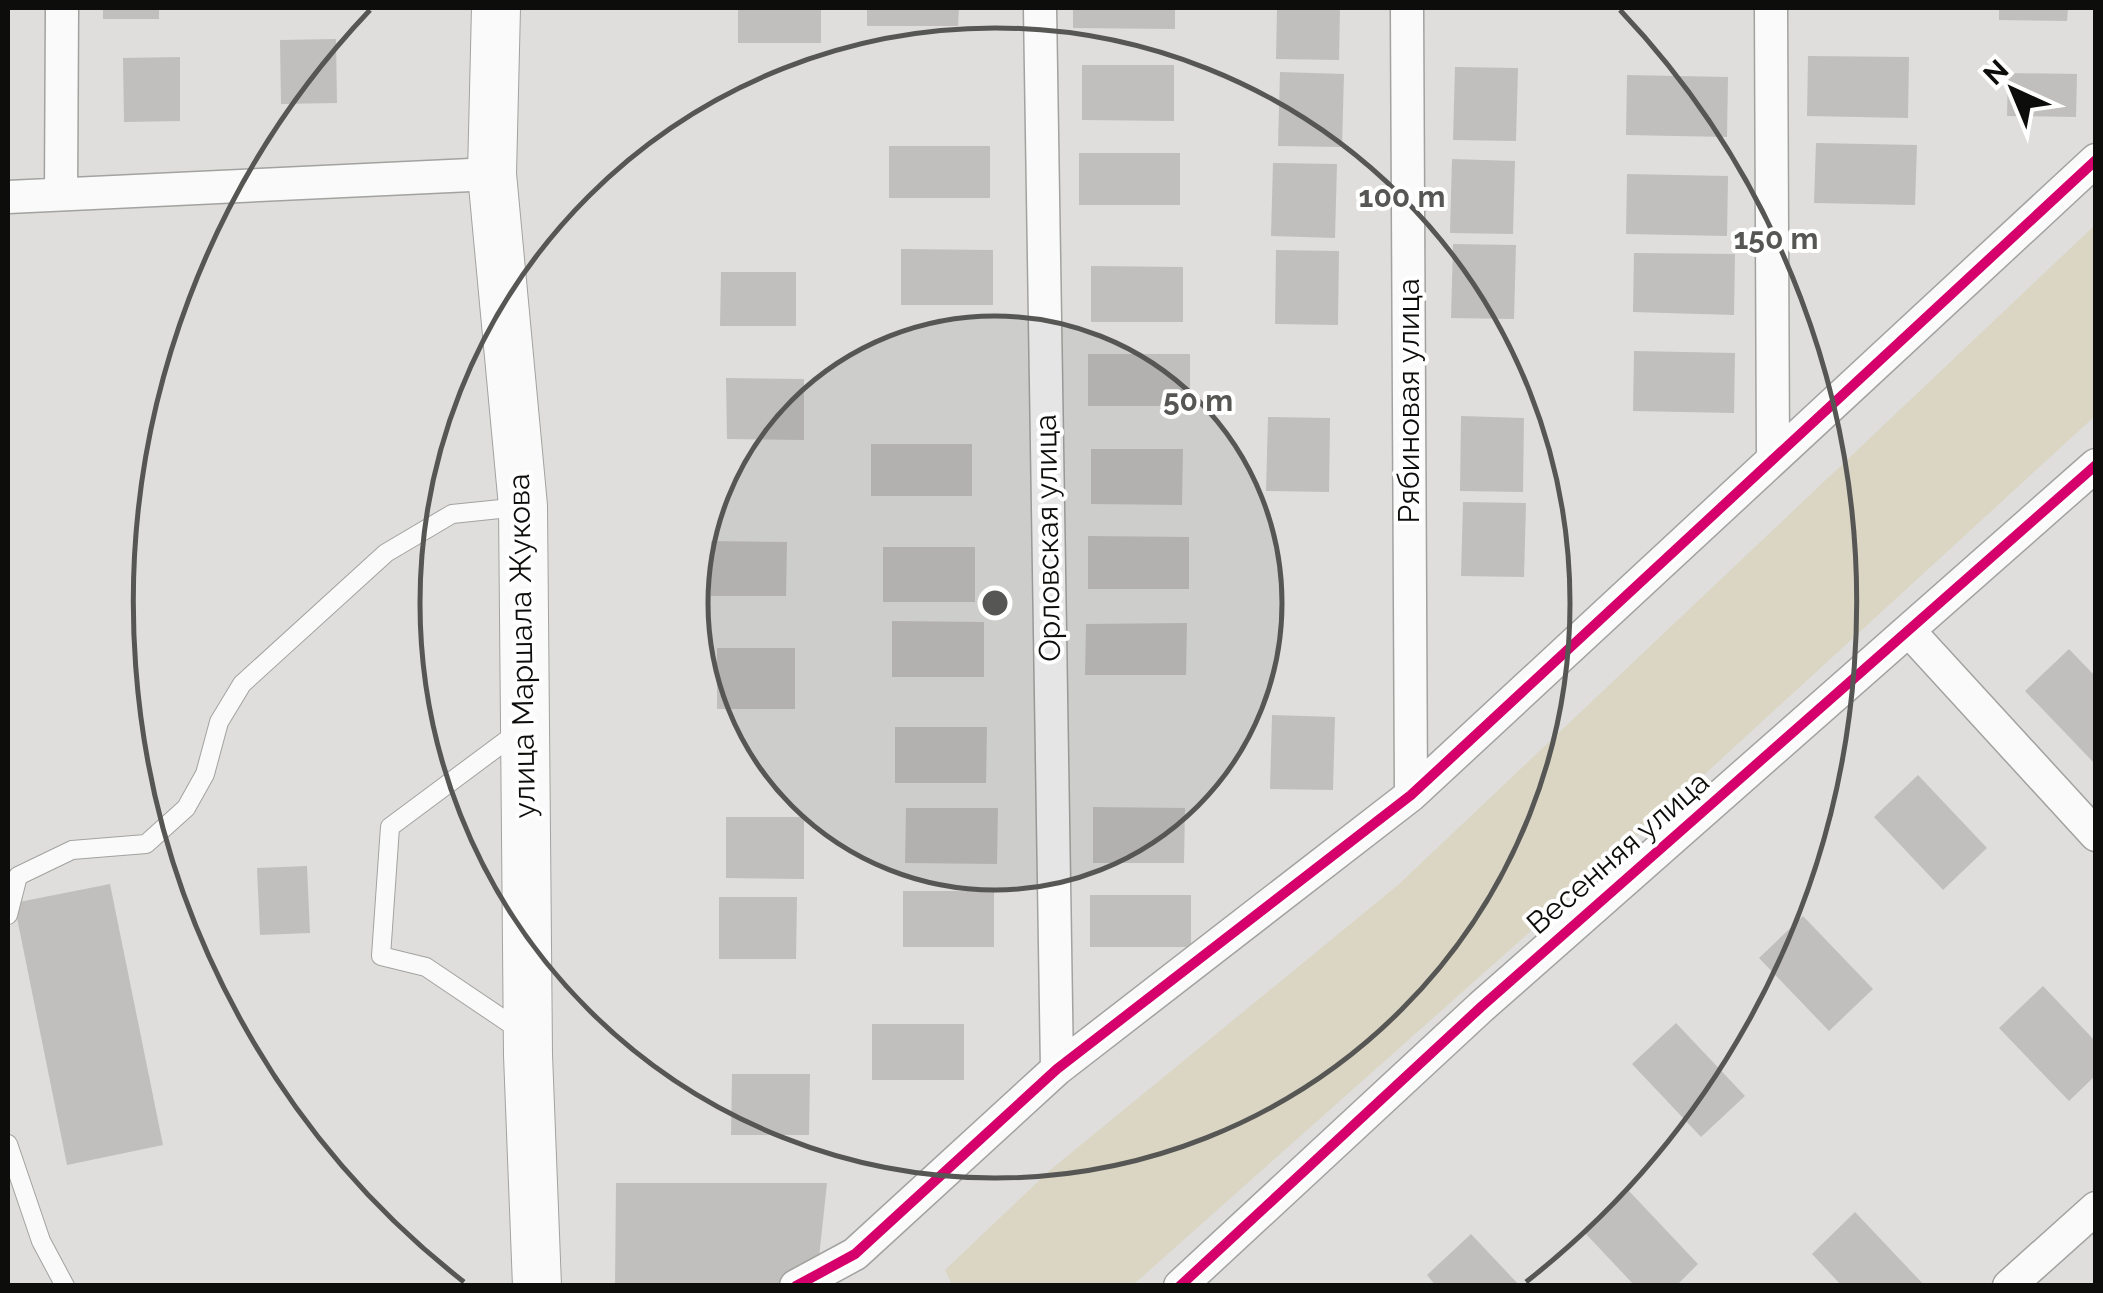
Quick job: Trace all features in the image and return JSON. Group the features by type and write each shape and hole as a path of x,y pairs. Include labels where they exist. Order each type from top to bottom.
{"main road":[{"name":"улица Маршала Жукова","path":"496,8 492,174 523,506 528,1055 536,1286"}],"street":[{"path":"61,194 62,8"},
{"name":"Орловская улица","path":"1040,8 1057,1069"},
{"name":"Рябиновая улица","path":"1407,8 1411,795"},
{"path":"1771,8 1774,458"},
{"path":"796,1286 856,1254 1057,1069 1411,795 2096,160"},
{"path":"8,197 492,174"},
{"name":"Весенняя улица","path":"1180,1286 1481,1007 2096,465"},
{"path":"1909,631 2096,835"},
{"path":"2009,1286 2096,1208"}],"lane":[{"path":"8,915 18,876 72,850 146,844 186,808 205,774 219,722 242,684 386,553 452,514 523,506"},
{"path":"525,726 390,828 381,956 426,967 512,1025 528,1055"},
{"path":"8,1144 40,1241 65,1286"}],"shaded area":[{"path":"2095,225 2095,416 1633,840 1133,1285 952,1285 945,1270 1049,1171 1398,885"}],"building":[{"path":"103,8 159,8 159,19 103,19"},
{"path":"738,8 821,8 821,43 738,43"},
{"path":"867,8 959,8 958,26 867,26"},
{"path":"1073,8 1175,8 1175,29 1073,28"},
{"path":"1277,8 1340,8 1339,60 1276,59"},
{"path":"1999,8 2068,8 2067,21 1999,20"},
{"path":"336,39 337,103 281,104 280,40"},
{"path":"1808,56 1909,57 1908,118 1807,116"},
{"path":"180,57 180,121 124,122 123,58"},
{"path":"1082,65 1174,65 1174,121 1082,120"},
{"path":"1455,67 1518,68 1516,141 1453,140"},
{"path":"1280,72 1344,74 1342,147 1278,146"},
{"path":"2008,73 2077,74 2076,117 2007,116"},
{"path":"1627,75 1728,77 1727,137 1626,135"},
{"path":"1816,143 1917,145 1915,205 1814,203"},
{"path":"889,146 990,146 990,198 889,198"},
{"path":"1079,153 1180,153 1180,205 1079,205"},
{"path":"1452,159 1515,161 1513,234 1450,233"},
{"path":"1273,163 1337,164 1335,238 1271,236"},
{"path":"1627,174 1728,176 1727,236 1626,234"},
{"path":"1453,244 1516,245 1514,319 1451,318"},
{"path":"901,249 993,250 993,305 901,305"},
{"path":"1276,250 1339,251 1338,325 1275,324"},
{"path":"1634,253 1735,254 1734,315 1633,312"},
{"path":"1091,266 1183,267 1183,322 1091,322"},
{"path":"721,272 796,272 796,326 720,326"},
{"path":"1634,351 1735,353 1734,413 1633,411"},
{"path":"1088,354 1190,354 1190,406 1088,406"},
{"path":"726,378 804,379 804,440 727,439"},
{"path":"1461,416 1524,418 1523,492 1460,491"},
{"path":"1268,417 1330,418 1329,492 1266,491"},
{"path":"871,444 972,444 972,496 871,496"},
{"path":"1091,449 1183,449 1182,505 1091,504"},
{"path":"1463,502 1526,503 1524,577 1461,576"},
{"path":"1088,536 1189,537 1189,589 1088,589"},
{"path":"711,541 787,542 786,596 711,596"},
{"path":"883,547 975,547 975,602 883,602"},
{"path":"892,621 984,622 984,677 892,677"},
{"path":"1187,623 1186,675 1085,675 1086,624"},
{"path":"717,648 795,648 795,709 717,709"},
{"path":"2069,649 2096,677 2096,765 2025,691"},
{"path":"1272,715 1335,717 1333,790 1270,789"},
{"path":"895,727 987,727 986,783 895,783"},
{"path":"1918,775 1987,848 1943,890 1874,817"},
{"path":"1093,807 1185,808 1184,863 1093,863"},
{"path":"906,808 998,808 997,864 905,863"},
{"path":"726,817 804,817 804,879 726,878"},
{"path":"307,866 310,933 260,935 257,868"},
{"path":"110,884 163,1145 67,1165 14,903"},
{"path":"903,891 994,891 994,947 903,947"},
{"path":"1090,895 1191,895 1191,947 1090,947"},
{"path":"719,897 797,897 796,959 719,959"},
{"path":"1803,916 1873,989 1829,1031 1759,958"},
{"path":"2043,986 2096,1042 2096,1075 2069,1101 1999,1028"},
{"path":"1676,1023 1745,1096 1701,1137 1632,1064"},
{"path":"872,1024 964,1024 964,1080 872,1080"},
{"path":"732,1074 810,1074 809,1135 731,1135"},
{"path":"616,1183 827,1183 816,1286 615,1286"},
{"path":"1629,1191 1698,1264 1676,1286 1635,1286 1585,1233"},
{"path":"1855,1212 1925,1286 1842,1286 1812,1254"},
{"path":"1471,1234 1520,1286 1436,1286 1427,1275"}],"cycle path":[{"path":"796,1286 855,1254 1057,1069 1411,795 2096,160"},
{"path":"1180,1286 1481,1007 2096,465"}]}
